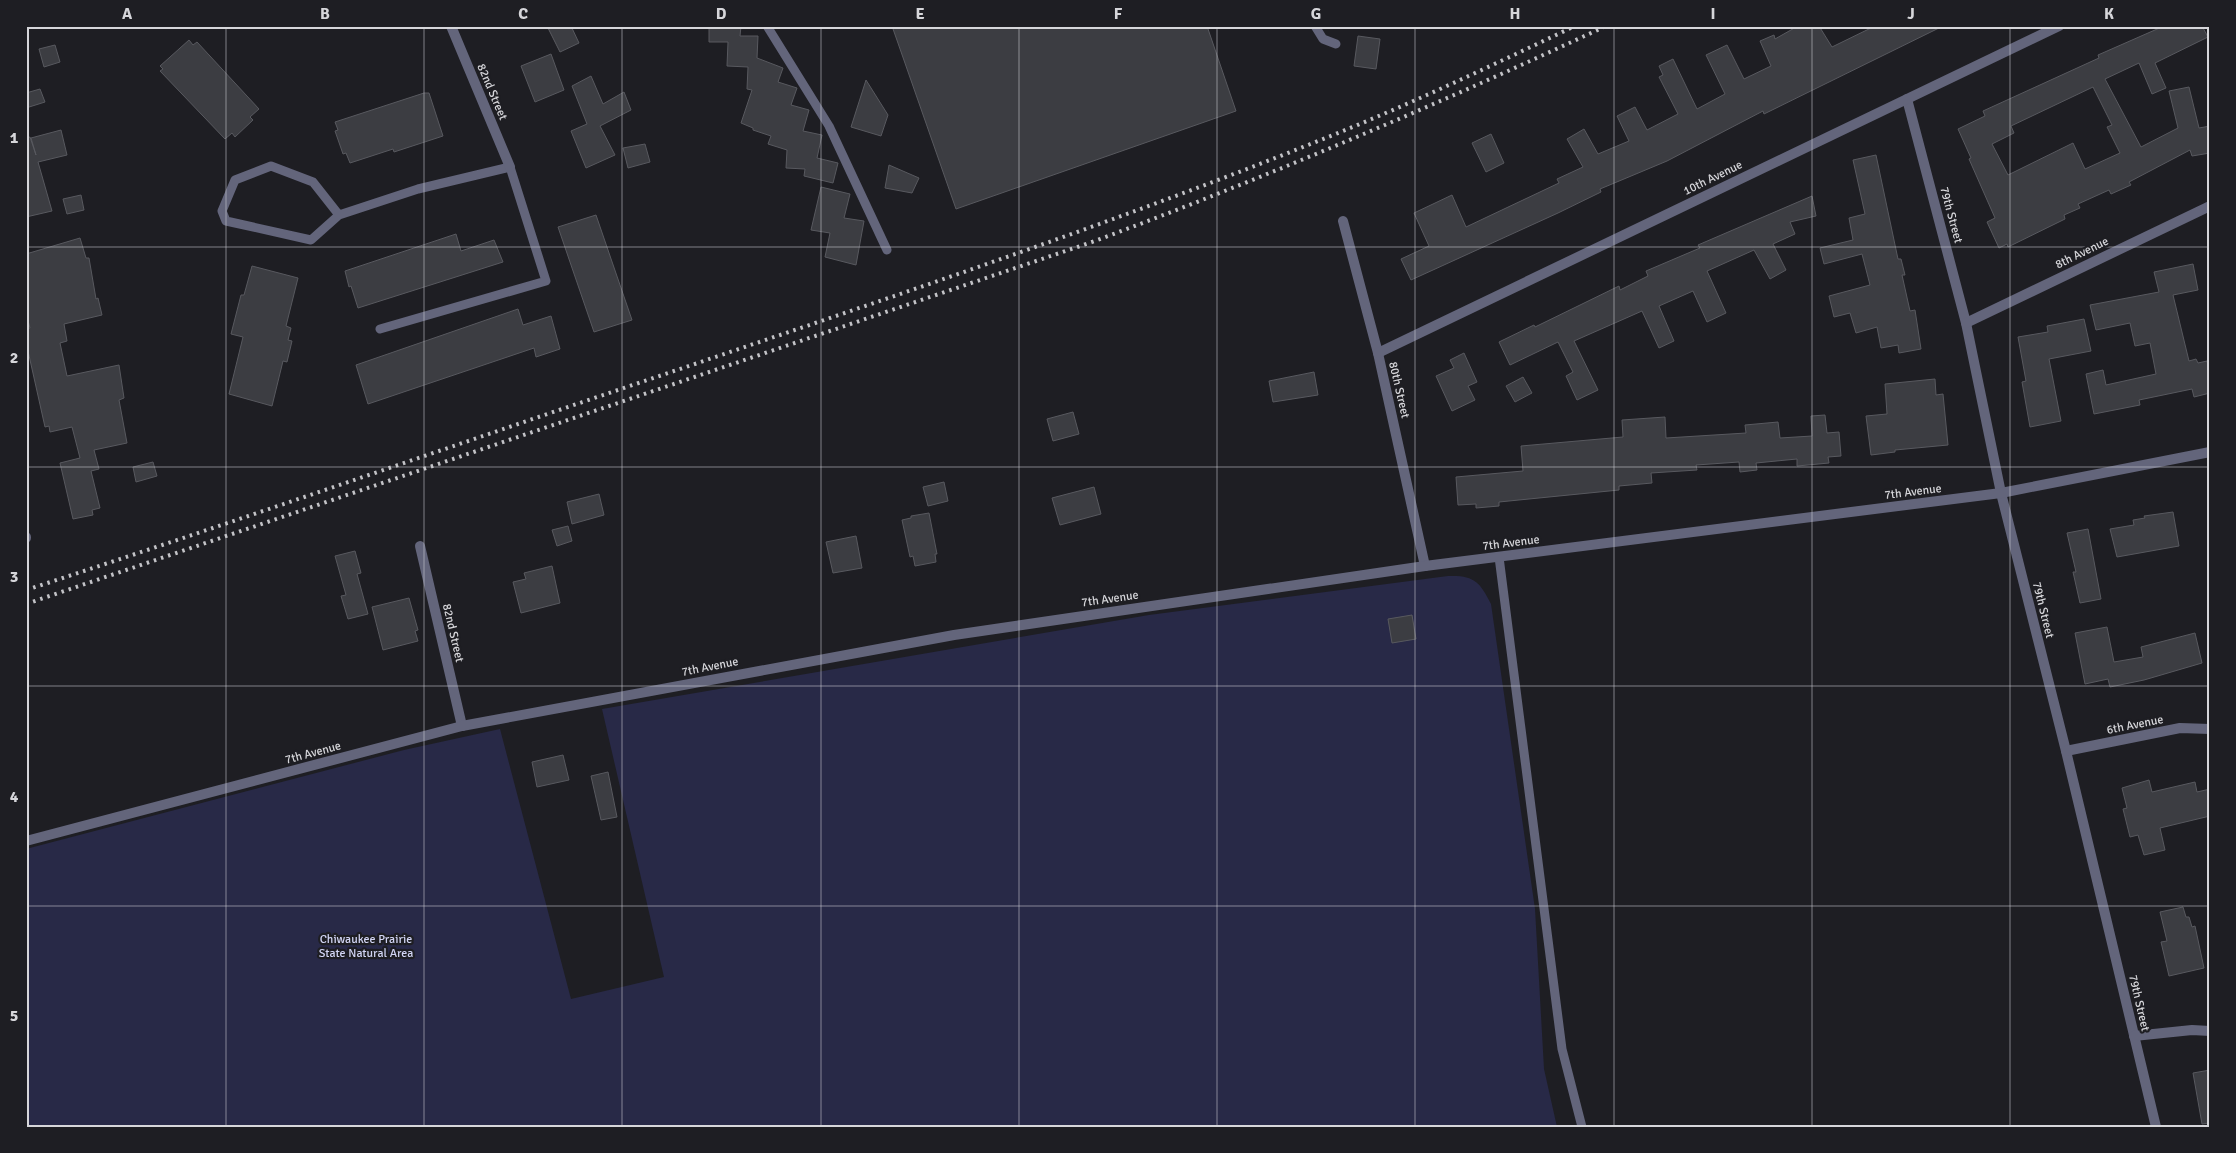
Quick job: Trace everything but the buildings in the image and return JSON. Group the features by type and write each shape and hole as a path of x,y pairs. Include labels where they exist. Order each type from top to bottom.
{"street":[{"name":"82nd Street","path":"451,26 510,167"},
{"name":"10th Avenue","path":"1378,353 2059,26"},
{"name":"79th Street","path":"1907,99 1966,323 2001,493 2066,752 2156,1127"},
{"name":"8th Avenue","path":"1966,323 2210,206"},
{"name":"80th Street","path":"1343,221 1378,353 1425,566"},
{"name":"7th Avenue","path":"26,841 462,726 954,635 1425,566 2001,493 2210,452"},
{"name":"82nd Street","path":"420,546 462,726"},
{"name":"6th Avenue","path":"2066,752 2180,728 2210,729"},
{"path":"2134,1036 2192,1030 2210,1031"}],"lane":[{"path":"767,26 829,126 887,250"},
{"path":"1315,26 1323,39 1336,44"},
{"path":"340,215 313,182 271,166 234,180 222,211 226,221 310,240 340,215 418,189 510,167 546,281 380,329"},
{"path":"1499,557 1562,1048 1582,1127"}],"green space":[{"name":"Chiwaukee Prairie State Natural Area","path":"1448,576 1464,577 1475,581 1491,604 1535,909 1544,1069 1557,1127 26,1127 26,849 404,750 500,729 571,999 664,977 602,709 1149,615"}],"railway":[{"path":"26,590 849,312 1092,227 1253,167 1364,122 1575,26"},
{"path":"26,604 1092,242 1222,192 1351,139 1479,84 1606,26"}]}
